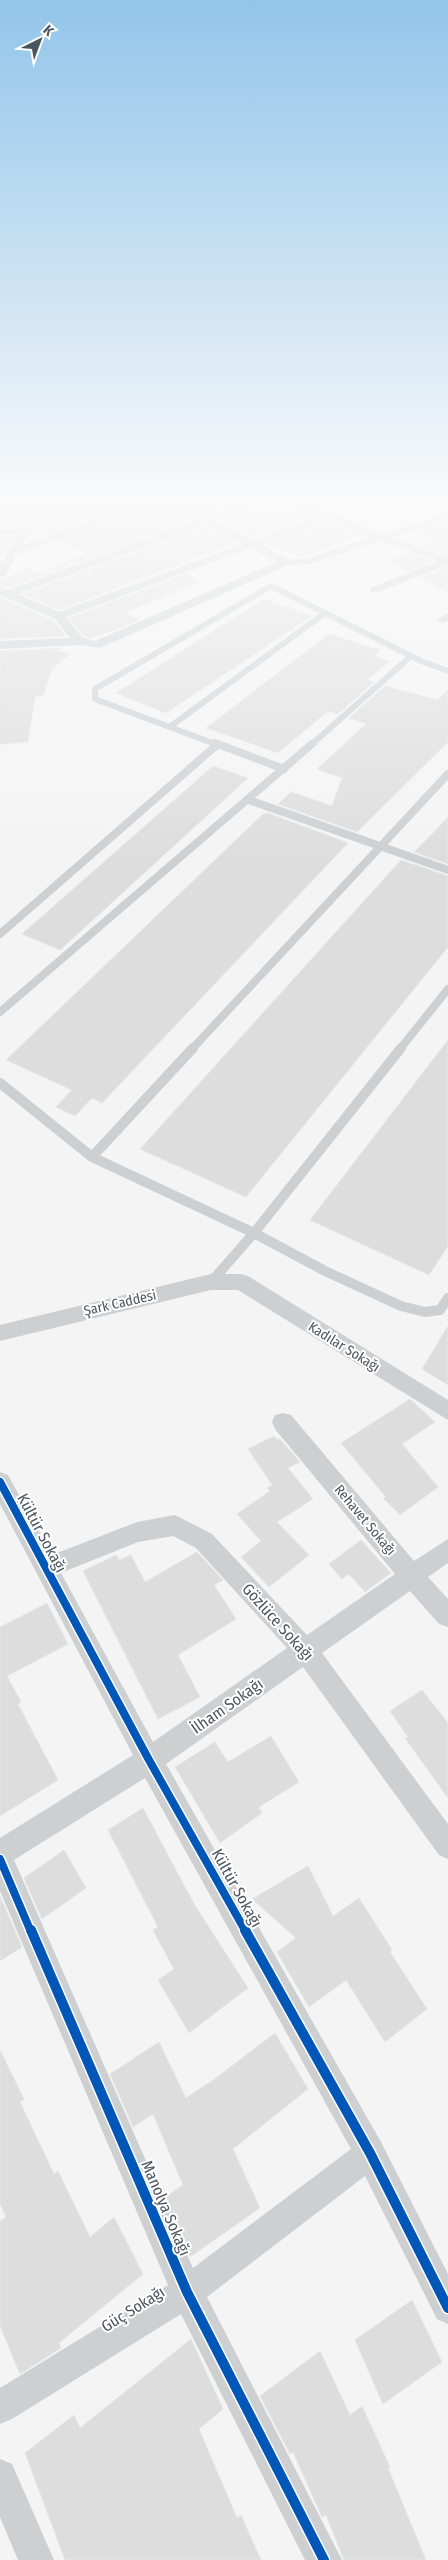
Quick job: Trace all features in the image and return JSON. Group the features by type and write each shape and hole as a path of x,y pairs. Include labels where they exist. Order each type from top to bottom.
{"street":[{"path":"66,623 79,641"},
{"path":"0,645 79,641 96,645 145,623"},
{"name":"Şark Caddesi","path":"0,1333 211,1282 241,1282"},
{"name":"Kadılar Sokağı","path":"241,1282 448,1411"},
{"name":"Rehavet Sokağı","path":"283,1422 411,1575 448,1616"},
{"name":"Kültür Sokağı","path":"0,1482 149,1760 370,2153 448,2308"},
{"name":"Gözlüce Sokağı","path":"45,1569 137,1532 175,1525 204,1541 306,1651 448,1846"},
{"name":"İlham Sokağı","path":"0,1853 149,1760 448,1550"},
{"name":"Manolya Sokağı","path":"0,1859 187,2292 324,2560"},
{"name":"Güç Sokağı","path":"0,2407 187,2292 370,2153"},
{"path":"0,2476 36,2560"}],"lane":[{"path":"207,623 95,689 95,698 284,769"},
{"path":"170,726 311,623"},
{"path":"346,623 411,656 448,671"},
{"path":"0,1012 249,800 411,656"},
{"path":"0,934 218,744"},
{"path":"92,1157 448,774"},
{"path":"249,800 448,870"},
{"path":"211,1282 254,1233 448,989"},
{"path":"0,1083 92,1157 254,1233 324,1271 401,1306 425,1312 440,1310 448,1298"}],"building":[{"path":"0,623 56,623 66,636 0,639"},
{"path":"74,623 131,623 90,638 84,636"},
{"path":"225,623 301,623 166,713 116,693"},
{"path":"329,634 380,650 374,656 390,661 366,680 374,682 338,714 328,711 278,753 206,728"},
{"path":"63,648 55,650 70,654 52,669 43,696 35,696 28,742 0,744 0,651"},
{"path":"385,686 437,700 448,690 448,742 357,832 278,804 291,792 332,806 342,778 317,769 366,724 349,718"},
{"path":"213,766 248,778 60,950 22,934"},
{"path":"268,813 348,843 102,1103 92,1098 75,1116 56,1107 72,1090 6,1060 263,814"},
{"path":"448,817 448,864 414,852 433,833"},
{"path":"401,860 448,876 448,947 246,1197 140,1149"},
{"path":"448,1040 448,1246 429,1275 310,1220"},
{"path":"448,1326 448,1385 422,1369"},
{"path":"410,1399 435,1422 402,1444 438,1487 400,1515 383,1498 386,1497 341,1443"},
{"path":"274,1436 277,1440 280,1439 300,1462 288,1468 313,1499 277,1522 309,1555 269,1587 241,1557 261,1541 237,1514 270,1491 267,1488 272,1485 248,1449"},
{"path":"361,1540 391,1573 365,1592 349,1574 342,1579 329,1564"},
{"path":"197,1552 223,1580 214,1585 236,1619 178,1655 200,1697 158,1719 83,1571 116,1555 119,1560 131,1555 145,1582"},
{"path":"47,1603 68,1644 7,1676 21,1702 18,1704 58,1780 0,1816 0,1627"},
{"path":"422,1690 448,1723 448,1798 405,1738 408,1737 390,1711"},
{"path":"271,1736 299,1782 259,1807 262,1813 220,1843 175,1767 215,1742 228,1762"},
{"path":"143,1808 194,1904 248,1988 189,2033 158,1980 174,1969 153,1930 158,1927 108,1830"},
{"path":"64,1850 86,1888 42,1919 24,1878"},
{"path":"308,1866 333,1916 359,1898 392,1950 390,1952 427,2009 385,2042 346,1980 309,2007 277,1952 296,1938 252,1899"},
{"path":"0,1896 22,1947 0,1961"},
{"path":"275,2033 308,2089 233,2149 260,2208 190,2257 164,2198 183,2185 153,2114 133,2127 110,2074 159,2042 186,2098"},
{"path":"0,2050 24,2099 20,2102 54,2174 58,2171 90,2237 114,2217 143,2274 59,2343 61,2348 20,2374 0,2326 0,2221 6,2217 0,2204"},
{"path":"412,2300 442,2362 383,2404 355,2340"},
{"path":"191,2339 223,2409 199,2429 237,2518 241,2515 261,2560 65,2560 25,2453 74,2415 80,2428"},
{"path":"320,2351 350,2415 362,2406 390,2467 388,2468 426,2560 344,2560 326,2515 322,2517 293,2452 290,2454 260,2396"}],"cycle path":[{"path":"0,1482 149,1760 370,2153 448,2308"},
{"path":"0,1859 187,2292 324,2560"}]}
